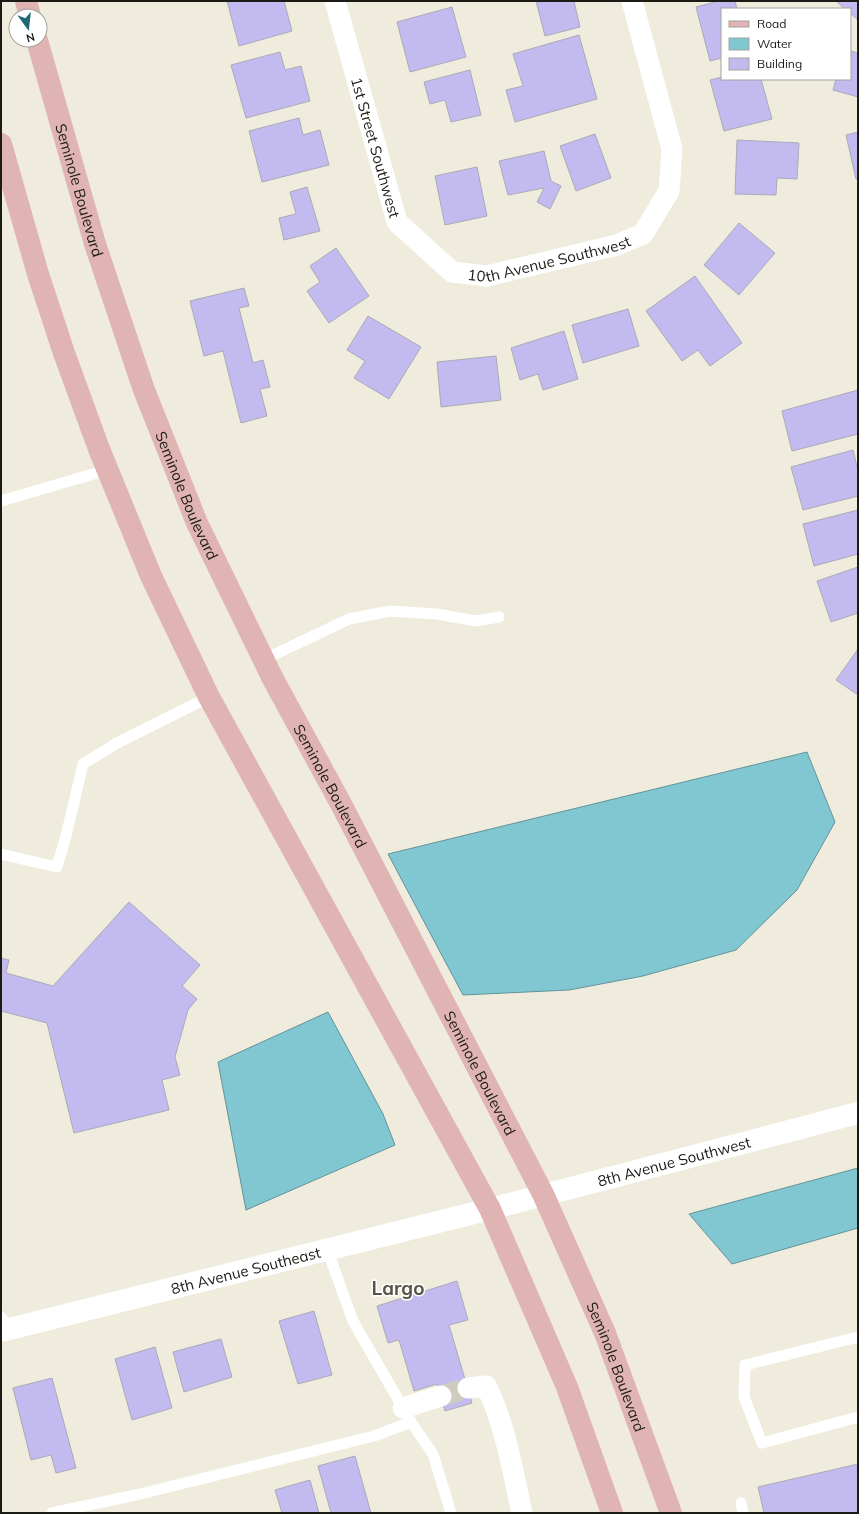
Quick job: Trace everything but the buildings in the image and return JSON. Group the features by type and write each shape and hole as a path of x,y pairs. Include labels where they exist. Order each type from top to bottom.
{"main road":[{"name":"Seminole Boulevard","path":"39,48 95,244 144,390 197,523 263,660 544,1194 605,1333 646,1441 671,1513"},
{"path":"1,144 38,274 81,402 151,576 210,697 490,1209 567,1387 612,1513"}],"street":[{"name":"1st Street Southwest","path":"335,1 397,222 452,272"},
{"name":"10th Avenue Southwest","path":"452,272 487,276 617,245 643,234 669,191 672,149 632,1"},
{"name":"8th Avenue Southwest","path":"490,1209 858,1113"},
{"name":"8th Avenue Southeast","path":"4,1326 490,1209"},
{"path":"468,1388 486,1386 490,1393 498,1413 522,1513"},
{"path":"407,1415 441,1396"}],"lane":[{"path":"1,501 108,470"},
{"path":"263,660 349,619 390,611 437,614 476,620 499,617"},
{"path":"1,854 57,867 66,836 82,764 117,743 210,697"},
{"path":"327,1249 353,1321 407,1415 434,1454 451,1513"},
{"path":"858,1337 745,1365 744,1397 762,1443 858,1417"},
{"path":"52,1513 140,1494 374,1436 407,1415"}],"water":[{"path":"807,752 835,822 797,890 736,950 643,976 569,990 463,995 388,854"},
{"path":"328,1012 383,1114 395,1145 246,1210 218,1062"},
{"path":"858,1168 858,1228 732,1264 689,1214"}],"tunnel":[{"path":"441,1396 468,1388"}],"district":[{"name":"Largo","path":"398,1288"}]}
